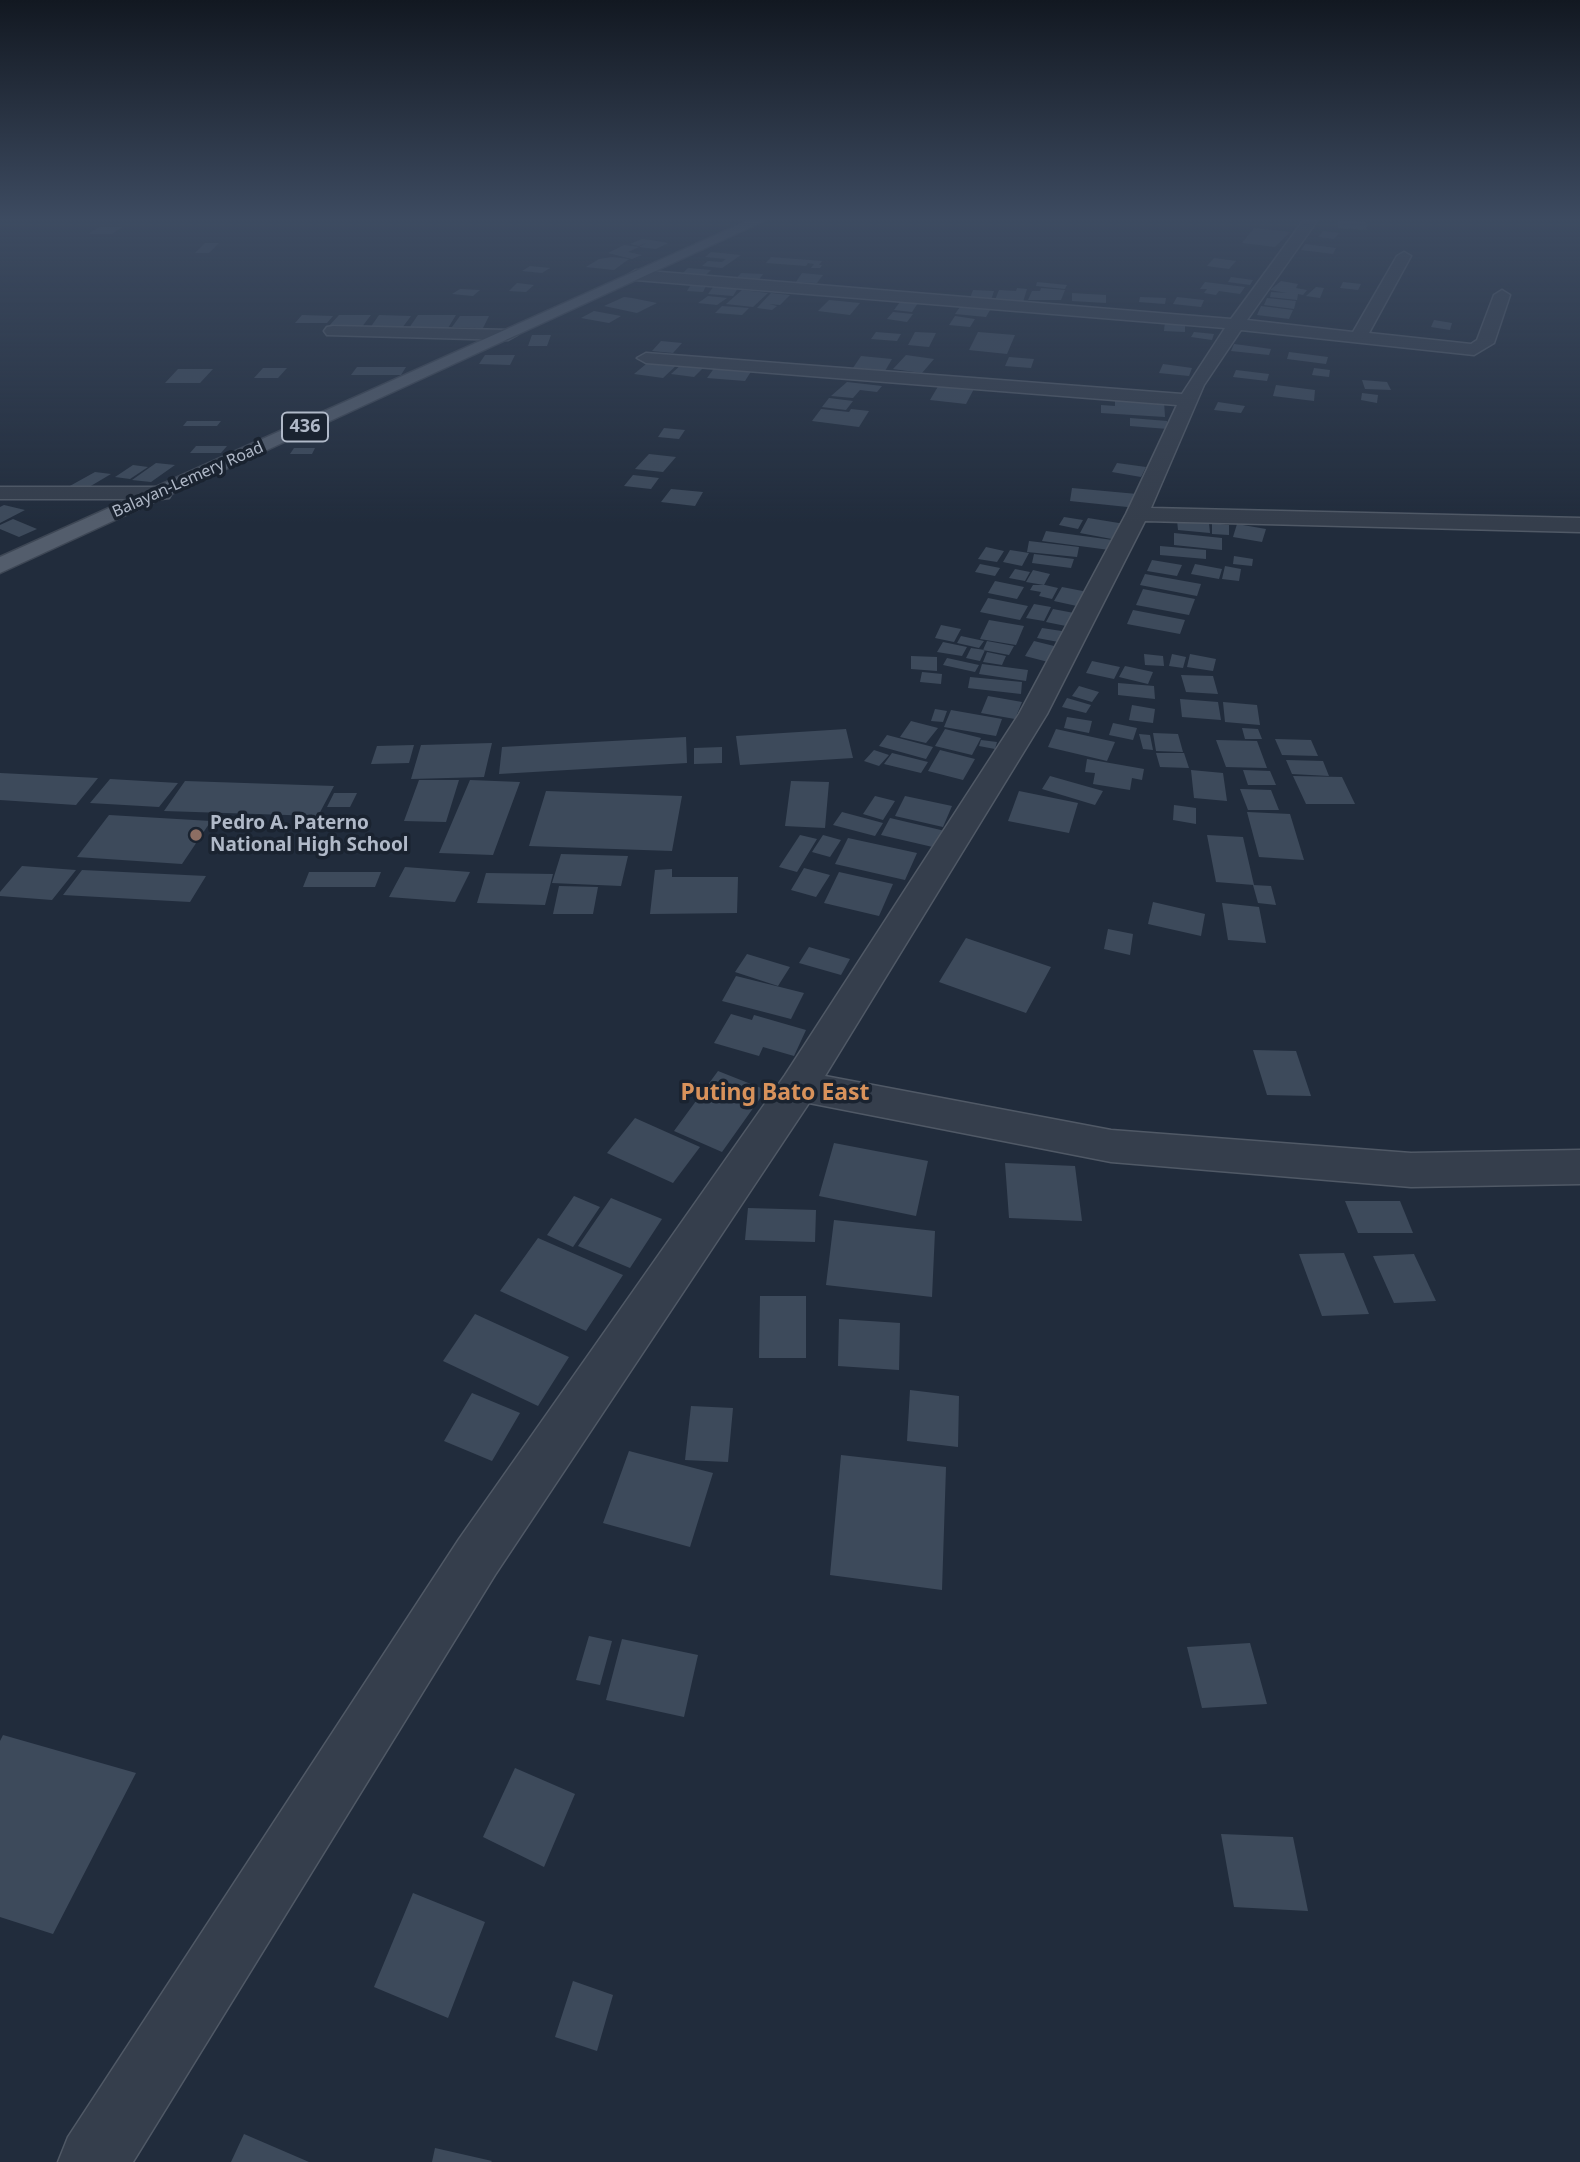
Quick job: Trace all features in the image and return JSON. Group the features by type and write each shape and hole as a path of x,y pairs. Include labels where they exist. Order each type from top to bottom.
{"main road":[{"name":"Balayan-Lemery Road","path":"0,566 536,322"}],"street":[{"path":"1210,322 1474,350 1485,343 1492,322"},
{"path":"1358,337 1367,322"},
{"path":"93,2162 477,1557 799,1086 1033,715 1137,514 1195,385 1236,324"},
{"path":"333,331 508,335"},
{"path":"646,358 1188,400"},
{"path":"0,493 160,493"},
{"path":"1137,514 1580,525"},
{"path":"799,1086 1111,1146 1411,1170 1580,1167"}],"building":[{"path":"296,322 328,322 327,323"},
{"path":"333,322 366,322 361,328 328,327"},
{"path":"374,322 407,322 402,328 370,328"},
{"path":"413,322 452,322 448,328 409,328"},
{"path":"456,322 486,322 483,328 452,327"},
{"path":"951,322 973,322 970,327 949,325"},
{"path":"1165,322 1185,323 1185,332 1164,331"},
{"path":"1433,322 1452,323 1450,330 1431,327"},
{"path":"876,332 901,334 897,341 871,339"},
{"path":"915,332 936,333 929,347 908,345"},
{"path":"978,332 1015,335 1007,354 969,350"},
{"path":"1194,332 1214,334 1212,340 1191,337"},
{"path":"532,335 551,335 547,346 528,346"},
{"path":"661,341 682,343 673,353 652,351"},
{"path":"1234,344 1271,349 1269,355 1231,351"},
{"path":"1289,352 1328,357 1326,364 1287,359"},
{"path":"485,355 515,355 510,365 479,364"},
{"path":"906,355 934,359 922,373 893,369"},
{"path":"861,356 892,359 885,371 853,368"},
{"path":"1009,357 1034,359 1031,368 1005,366"},
{"path":"651,360 679,363 663,378 634,374"},
{"path":"683,363 706,365 694,377 671,374"},
{"path":"1163,364 1192,368 1189,376 1159,373"},
{"path":"357,367 406,367 401,375 351,375"},
{"path":"715,367 752,370 745,381 707,378"},
{"path":"263,368 287,368 278,378 254,378"},
{"path":"1314,368 1330,370 1329,377 1312,375"},
{"path":"178,369 213,369 200,383 165,383"},
{"path":"1236,370 1269,374 1267,381 1233,377"},
{"path":"1362,380 1387,382 1391,390 1365,389"},
{"path":"847,382 882,386 877,392 860,390 853,398 831,396"},
{"path":"940,383 975,387 966,404 930,400"},
{"path":"1276,385 1315,390 1314,401 1273,396"},
{"path":"1362,393 1378,395 1377,403 1361,400"},
{"path":"829,398 853,401 846,410 822,407"},
{"path":"1115,398 1164,401 1165,417 1101,413 1101,405 1115,406"},
{"path":"1218,402 1245,406 1241,413 1214,410"},
{"path":"821,409 869,411 859,427 812,421"},
{"path":"1130,418 1167,421 1168,429 1130,426"},
{"path":"187,421 221,421 217,426 183,426"},
{"path":"664,428 685,430 679,439 658,437"},
{"path":"196,446 227,446 221,453 190,453"},
{"path":"294,448 315,448 312,454 290,454"},
{"path":"649,454 676,457 663,472 635,469"},
{"path":"156,463 175,465 151,482 132,480"},
{"path":"1117,463 1146,467 1141,477 1112,472"},
{"path":"133,465 148,467 130,479 115,477"},
{"path":"95,472 111,474 84,490 68,487"},
{"path":"633,475 659,478 651,489 624,486"},
{"path":"1072,488 1137,494 1137,508 1070,501"},
{"path":"671,489 703,492 695,506 661,502"},
{"path":"4,505 25,510 0,523 0,507"},
{"path":"1064,517 1083,520 1078,529 1059,525"},
{"path":"1088,518 1125,524 1117,540 1080,533"},
{"path":"13,519 37,529 19,537 0,529 0,525"},
{"path":"1177,520 1209,523 1210,533 1178,530"},
{"path":"1212,523 1229,525 1229,535 1212,534"},
{"path":"1237,524 1266,529 1262,542 1233,537"},
{"path":"1046,531 1120,541 1117,551 1042,541"},
{"path":"1174,533 1222,538 1222,550 1174,545"},
{"path":"1029,541 1079,547 1077,557 1027,552"},
{"path":"1160,546 1206,550 1206,559 1160,555"},
{"path":"986,547 1004,551 997,562 978,559"},
{"path":"1010,550 1029,553 1022,566 1003,562"},
{"path":"1034,554 1074,559 1071,568 1032,563"},
{"path":"1234,556 1253,559 1252,566 1233,564"},
{"path":"1152,560 1182,565 1177,576 1147,571"},
{"path":"980,564 1000,568 995,576 975,572"},
{"path":"1195,564 1222,569 1219,579 1191,574"},
{"path":"1225,566 1241,569 1239,581 1222,579"},
{"path":"1015,569 1030,572 1025,581 1009,578"},
{"path":"1033,570 1050,574 1044,585 1026,582"},
{"path":"1145,574 1201,584 1197,596 1140,585"},
{"path":"995,581 1024,587 1017,599 988,593"},
{"path":"1033,585 1058,588 1052,599 1039,596 1041,592 1030,590"},
{"path":"1062,587 1093,593 1086,608 1054,601"},
{"path":"1143,589 1195,599 1189,615 1136,605"},
{"path":"988,598 1028,606 1020,620 980,612"},
{"path":"1034,604 1051,607 1044,621 1026,618"},
{"path":"1053,609 1074,613 1066,626 1046,622"},
{"path":"1133,610 1185,620 1180,634 1127,624"},
{"path":"989,620 1024,626 1016,645 980,639"},
{"path":"941,625 961,629 954,642 935,638"},
{"path":"1042,628 1068,632 1064,643 1037,638"},
{"path":"961,636 984,641 979,648 957,643"},
{"path":"987,641 1014,646 1009,655 983,650"},
{"path":"1034,641 1062,648 1052,663 1025,656"},
{"path":"943,642 967,647 962,656 937,652"},
{"path":"971,648 985,650 980,661 966,658"},
{"path":"987,652 1006,656 1002,665 983,662"},
{"path":"1144,654 1163,656 1164,666 1145,665"},
{"path":"1172,654 1186,657 1183,668 1169,666"},
{"path":"1190,654 1216,659 1213,671 1187,667"},
{"path":"911,656 937,657 937,671 911,669"},
{"path":"947,658 979,665 975,672 943,665"},
{"path":"1092,661 1120,667 1114,679 1086,673"},
{"path":"982,664 1028,670 1026,681 979,674"},
{"path":"1125,666 1153,672 1148,684 1119,677"},
{"path":"922,672 942,674 941,684 920,682"},
{"path":"1181,675 1213,676 1218,694 1186,692"},
{"path":"970,677 1022,682 1021,694 968,688"},
{"path":"1118,683 1154,686 1155,699 1118,695"},
{"path":"1079,686 1099,692 1092,702 1072,696"},
{"path":"988,696 1022,702 1015,719 981,713"},
{"path":"1067,698 1091,705 1086,713 1062,707"},
{"path":"1180,699 1218,702 1221,720 1182,717"},
{"path":"1223,702 1257,705 1260,725 1225,722"},
{"path":"1132,705 1155,709 1153,723 1129,720"},
{"path":"935,709 947,711 943,722 931,721"},
{"path":"951,710 1002,719 996,736 944,727"},
{"path":"1067,717 1092,721 1089,733 1064,728"},
{"path":"911,721 938,728 926,743 900,737"},
{"path":"1113,723 1137,728 1133,740 1109,735"},
{"path":"1242,728 1258,729 1262,739 1245,739"},
{"path":"846,729 853,758 740,765 736,736"},
{"path":"945,729 981,738 972,755 935,746"},
{"path":"1056,729 1115,742 1107,761 1048,747"},
{"path":"1153,733 1178,734 1183,752 1156,751"},
{"path":"1139,734 1150,735 1153,750 1143,749"},
{"path":"887,735 933,747 926,759 879,746"},
{"path":"686,737 687,763 499,774 502,747"},
{"path":"1275,739 1311,740 1318,756 1282,755"},
{"path":"981,740 997,742 995,749 979,746"},
{"path":"1216,740 1257,741 1267,768 1226,767"},
{"path":"492,743 484,777 411,779 421,745"},
{"path":"414,745 409,763 371,764 377,746"},
{"path":"722,747 722,763 694,764 694,748"},
{"path":"874,750 889,755 879,766 864,761"},
{"path":"940,750 975,759 963,780 928,771"},
{"path":"892,753 928,762 921,773 884,764"},
{"path":"1156,753 1184,753 1189,768 1160,767"},
{"path":"1087,759 1144,769 1142,780 1132,778 1130,790 1093,784 1095,773 1085,772"},
{"path":"1286,760 1323,761 1329,776 1292,774"},
{"path":"1191,770 1223,773 1227,801 1194,798"},
{"path":"1243,770 1270,771 1276,785 1248,785"},
{"path":"0,773 98,778 76,805 0,800"},
{"path":"1050,776 1103,791 1095,805 1042,789"},
{"path":"1293,776 1342,777 1355,804 1306,804"},
{"path":"110,779 178,783 159,807 90,803"},
{"path":"419,780 459,780 446,822 404,821"},
{"path":"470,780 520,782 493,855 439,853"},
{"path":"185,781 334,786 318,816 164,811"},
{"path":"791,781 829,782 825,828 785,826"},
{"path":"1240,789 1271,790 1279,810 1248,810"},
{"path":"546,791 682,796 672,851 529,846"},
{"path":"1019,791 1078,803 1069,833 1008,821"},
{"path":"334,793 357,793 350,807 327,807"},
{"path":"875,796 895,801 883,820 863,814"},
{"path":"905,796 952,806 943,827 895,816"},
{"path":"1174,805 1196,808 1196,824 1173,820"},
{"path":"842,812 883,823 875,836 833,825"},
{"path":"1247,812 1290,814 1304,860 1259,857"},
{"path":"109,815 211,821 182,864 77,857"},
{"path":"890,818 945,831 937,848 881,835"},
{"path":"800,835 817,839 797,872 779,867"},
{"path":"823,835 841,840 830,857 812,852"},
{"path":"1207,835 1243,837 1254,885 1216,882"},
{"path":"848,838 917,853 905,880 835,864"},
{"path":"561,854 628,856 621,886 552,883"},
{"path":"22,866 76,870 52,900 0,896 0,892"},
{"path":"405,867 470,872 455,902 389,897"},
{"path":"804,868 830,875 816,897 791,890"},
{"path":"672,869 672,877 738,877 737,913 650,914 655,870"},
{"path":"82,870 206,876 190,902 63,895"},
{"path":"309,872 381,872 375,887 303,887"},
{"path":"839,872 893,884 879,916 824,903"},
{"path":"486,873 553,874 545,905 477,903"},
{"path":"1253,885 1271,886 1276,905 1258,903"},
{"path":"559,886 598,887 593,914 553,914"},
{"path":"1153,902 1205,914 1201,936 1148,924"},
{"path":"1222,903 1259,907 1266,943 1228,940"},
{"path":"1108,929 1133,934 1130,955 1104,949"},
{"path":"966,938 1051,967 1026,1013 939,982"},
{"path":"809,947 850,959 841,975 799,963"},
{"path":"747,954 790,967 778,986 735,972"},
{"path":"736,976 804,993 791,1019 722,1001"},
{"path":"731,1014 752,1020 754,1015 806,1030 794,1056 763,1047 759,1056 714,1043"},
{"path":"1253,1050 1296,1051 1311,1096 1267,1095"},
{"path":"718,1071 766,1090 722,1152 674,1131"},
{"path":"635,1118 700,1147 673,1183 607,1153"},
{"path":"834,1143 928,1161 916,1216 819,1196"},
{"path":"1005,1163 1075,1166 1082,1221 1009,1218"},
{"path":"574,1196 600,1207 573,1247 547,1235"},
{"path":"611,1198 662,1219 630,1268 578,1246"},
{"path":"1345,1201 1400,1201 1413,1233 1358,1233"},
{"path":"748,1208 816,1210 815,1242 745,1240"},
{"path":"834,1220 935,1231 932,1297 826,1285"},
{"path":"538,1238 623,1275 586,1331 500,1291"},
{"path":"1344,1253 1369,1314 1322,1316 1299,1254"},
{"path":"1414,1254 1436,1301 1394,1303 1373,1256"},
{"path":"760,1296 806,1296 806,1358 759,1358"},
{"path":"475,1314 569,1357 538,1406 443,1361"},
{"path":"839,1319 900,1323 899,1370 838,1366"},
{"path":"910,1390 959,1396 958,1447 907,1441"},
{"path":"472,1393 520,1413 492,1461 444,1441"},
{"path":"691,1406 733,1408 728,1462 685,1460"},
{"path":"629,1451 713,1473 690,1547 603,1523"},
{"path":"841,1455 946,1467 942,1590 830,1575"},
{"path":"589,1636 612,1641 600,1685 576,1680"},
{"path":"622,1639 698,1655 684,1717 606,1700"},
{"path":"1250,1643 1267,1704 1202,1708 1187,1647"},
{"path":"3,1735 136,1773 53,1934 0,1917 0,1741"},
{"path":"515,1768 575,1794 544,1867 483,1837"},
{"path":"1221,1834 1293,1837 1308,1911 1234,1907"},
{"path":"413,1893 485,1922 448,2018 374,1987"},
{"path":"573,1981 613,1995 597,2051 555,2037"},
{"path":"244,2134 309,2162 231,2162"},
{"path":"435,2148 492,2161 432,2162"}],"place":[{"name":"Pedro A. Paterno National High School","path":"196,835"}],"district":[{"name":"Puting Bato East","path":"775,1093"}]}
